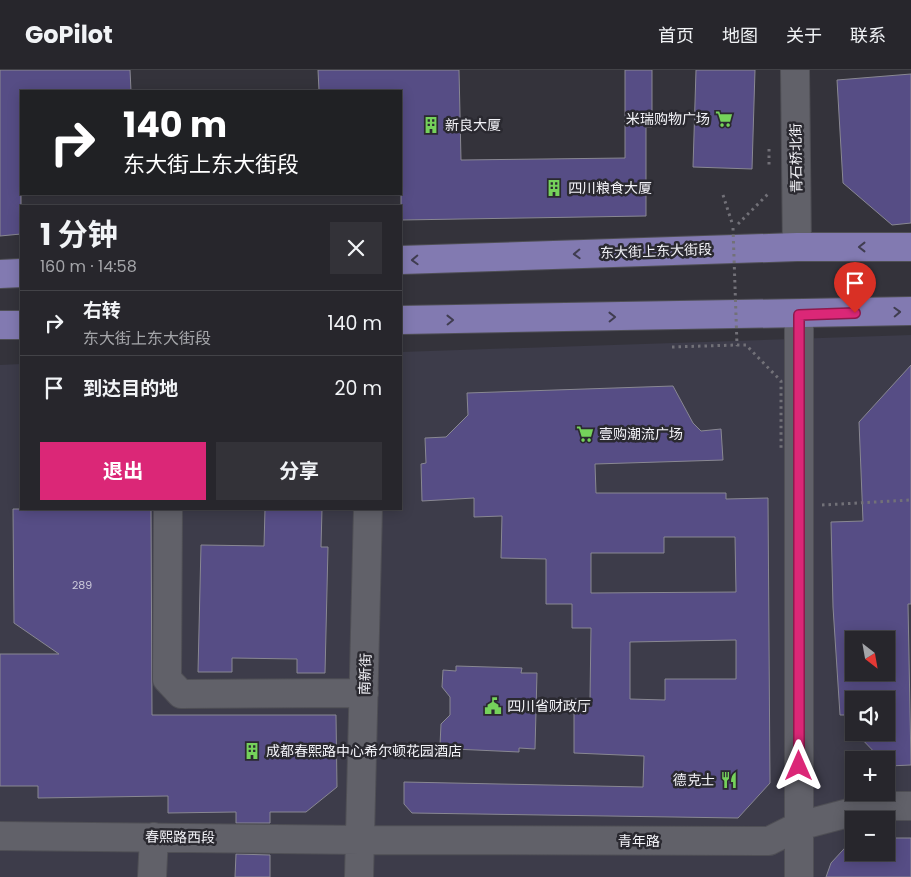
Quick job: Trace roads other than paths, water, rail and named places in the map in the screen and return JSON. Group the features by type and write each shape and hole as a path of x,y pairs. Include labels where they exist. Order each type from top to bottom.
{"main road":[{"name":"东大街上东大街段","path":"402,260 797,247 911,247"},
{"path":"0,274 20,273"},
{"path":"402,320 799,315 911,311"},
{"path":"0,326 20,325"}],"street":[{"name":"青石桥北街","path":"795,70 797,247"},
{"path":"799,315 800,877"},
{"path":"168,510 167,679 181,694 364,693"},
{"name":"南新街","path":"359,877 368,510"},
{"name":"青年路","path":"360,840 769,841 799,826 875,806 911,806"},
{"name":"春熙路西段","path":"0,836 360,840"},
{"path":"152,877 154,837"}],"place":[{"name":"米瑞购物广场","path":"724,119"},
{"name":"新良大厦","path":"431,125"},
{"name":"四川粮食大厦","path":"554,188"},
{"name":"壹购潮流广场","path":"585,434"},
{"name":"四川省财政厅","path":"493,706"},
{"name":"成都春熙路中心希尔顿花园酒店","path":"252,751"},
{"name":"德克士","path":"729,780"}]}
